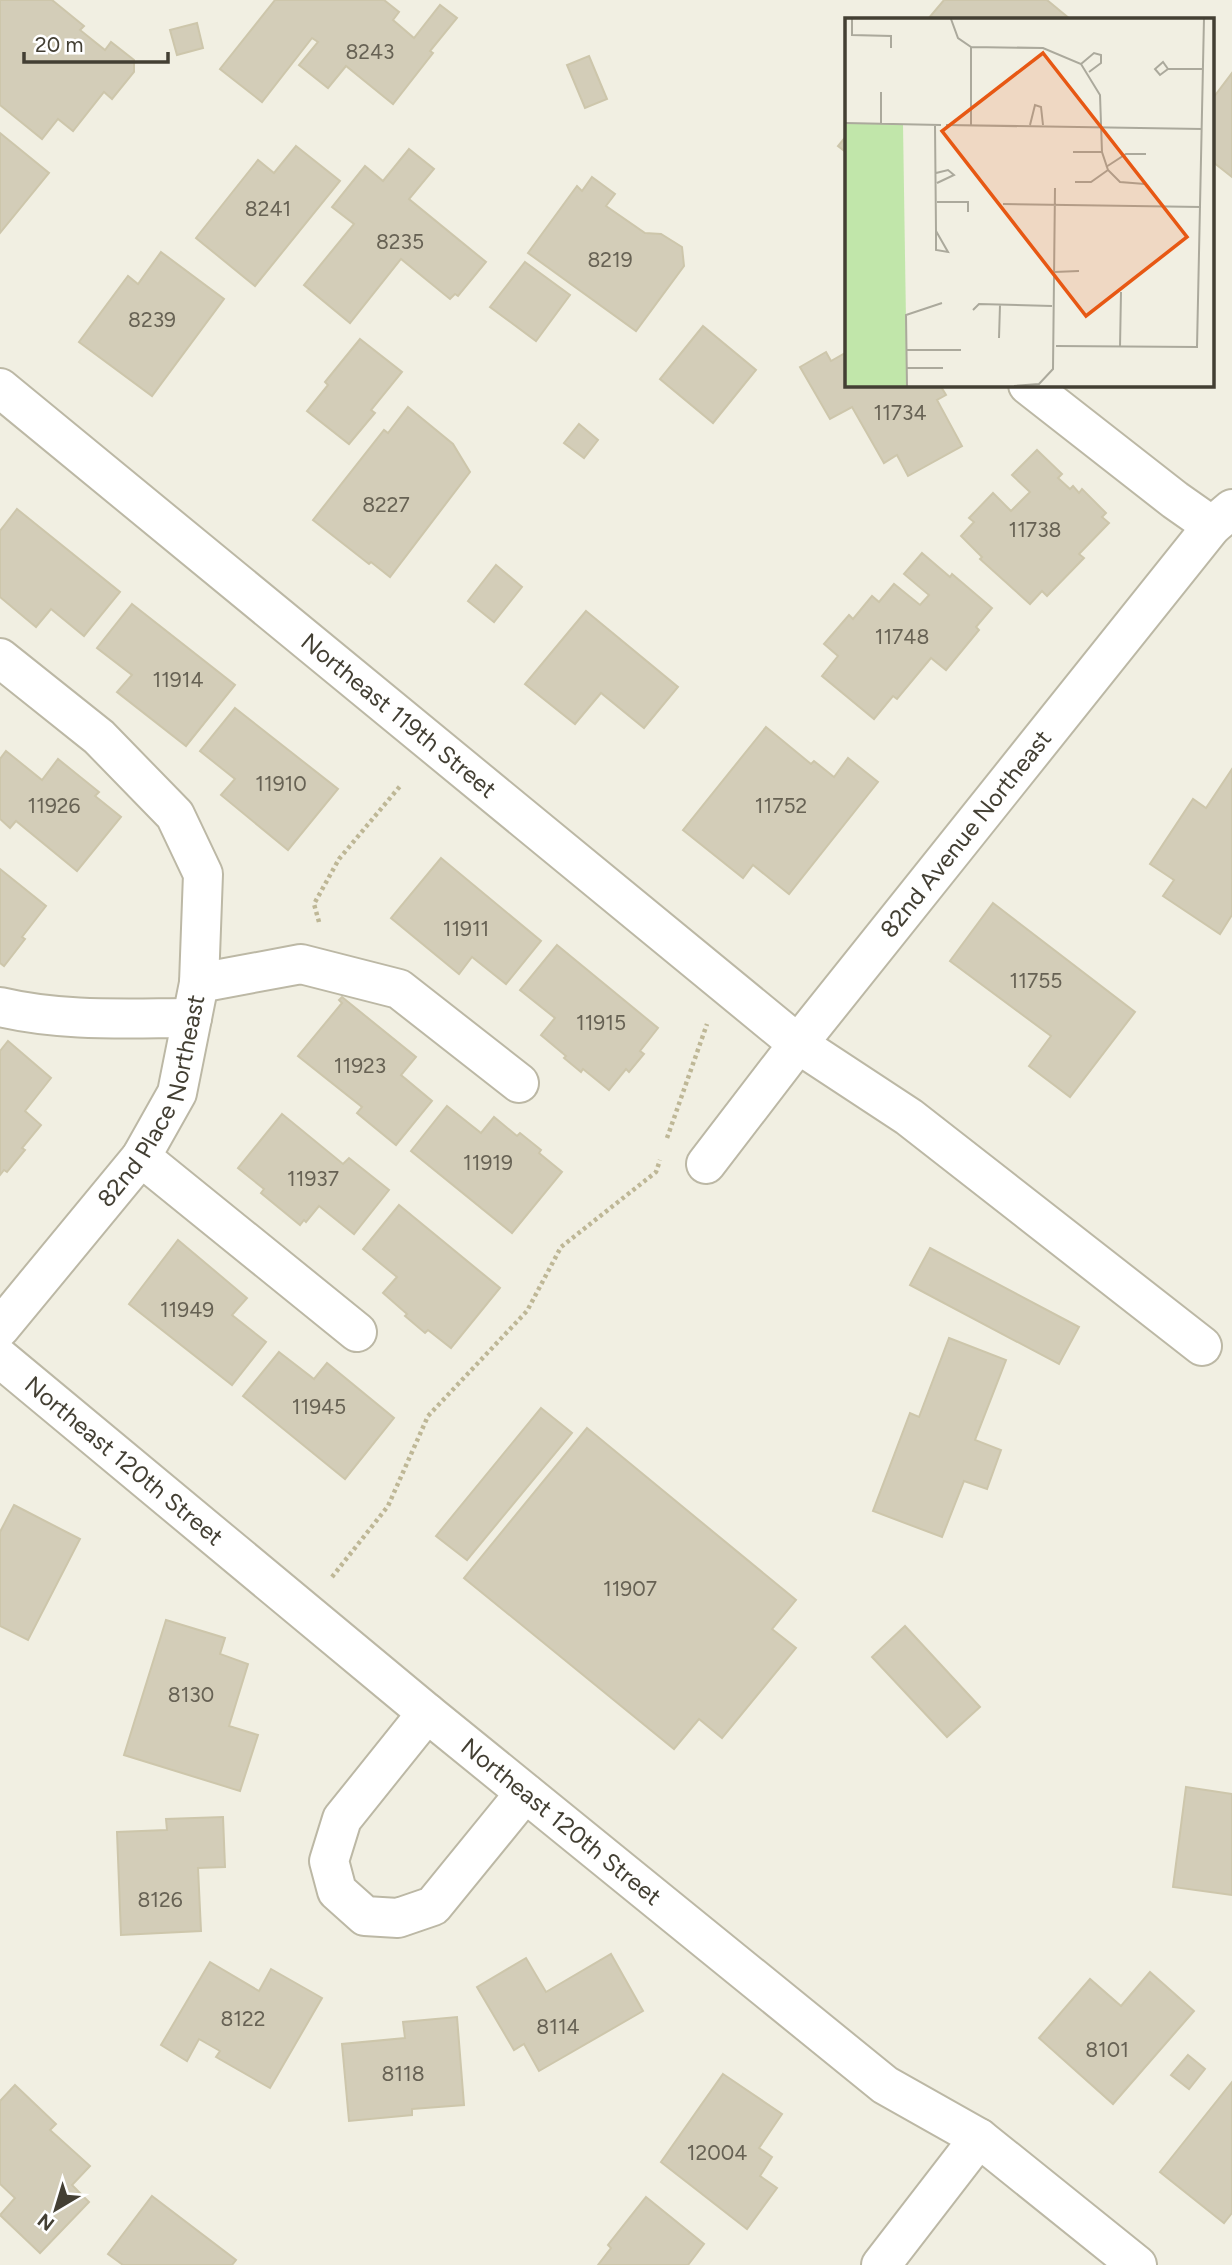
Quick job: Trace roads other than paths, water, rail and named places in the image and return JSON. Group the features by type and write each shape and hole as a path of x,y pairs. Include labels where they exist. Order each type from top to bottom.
{"street":[{"path":"1031,387 1175,500 1222,517"},
{"name":"Northeast 119th Street","path":"0,388 798,1044 909,1117 1202,1346"},
{"name":"82nd Avenue Northeast","path":"706,1164 798,1044 1222,517"},
{"path":"0,658 99,737 175,815 203,874 195,1000 76,1018 39,1015 0,1007"},
{"name":"82nd Place Northeast","path":"0,1328 141,1157 177,1093 195,1000 301,964 399,989 519,1083"},
{"path":"141,1157 357,1332"},
{"name":"Northeast 120th Street","path":"0,1358 427,1713 885,2085 979,2138 1137,2265"},
{"path":"427,1713 342,1819 332,1850 329,1861 337,1891 365,1916 398,1918 433,1906 525,1793"},
{"path":"881,2265 979,2138"}]}
